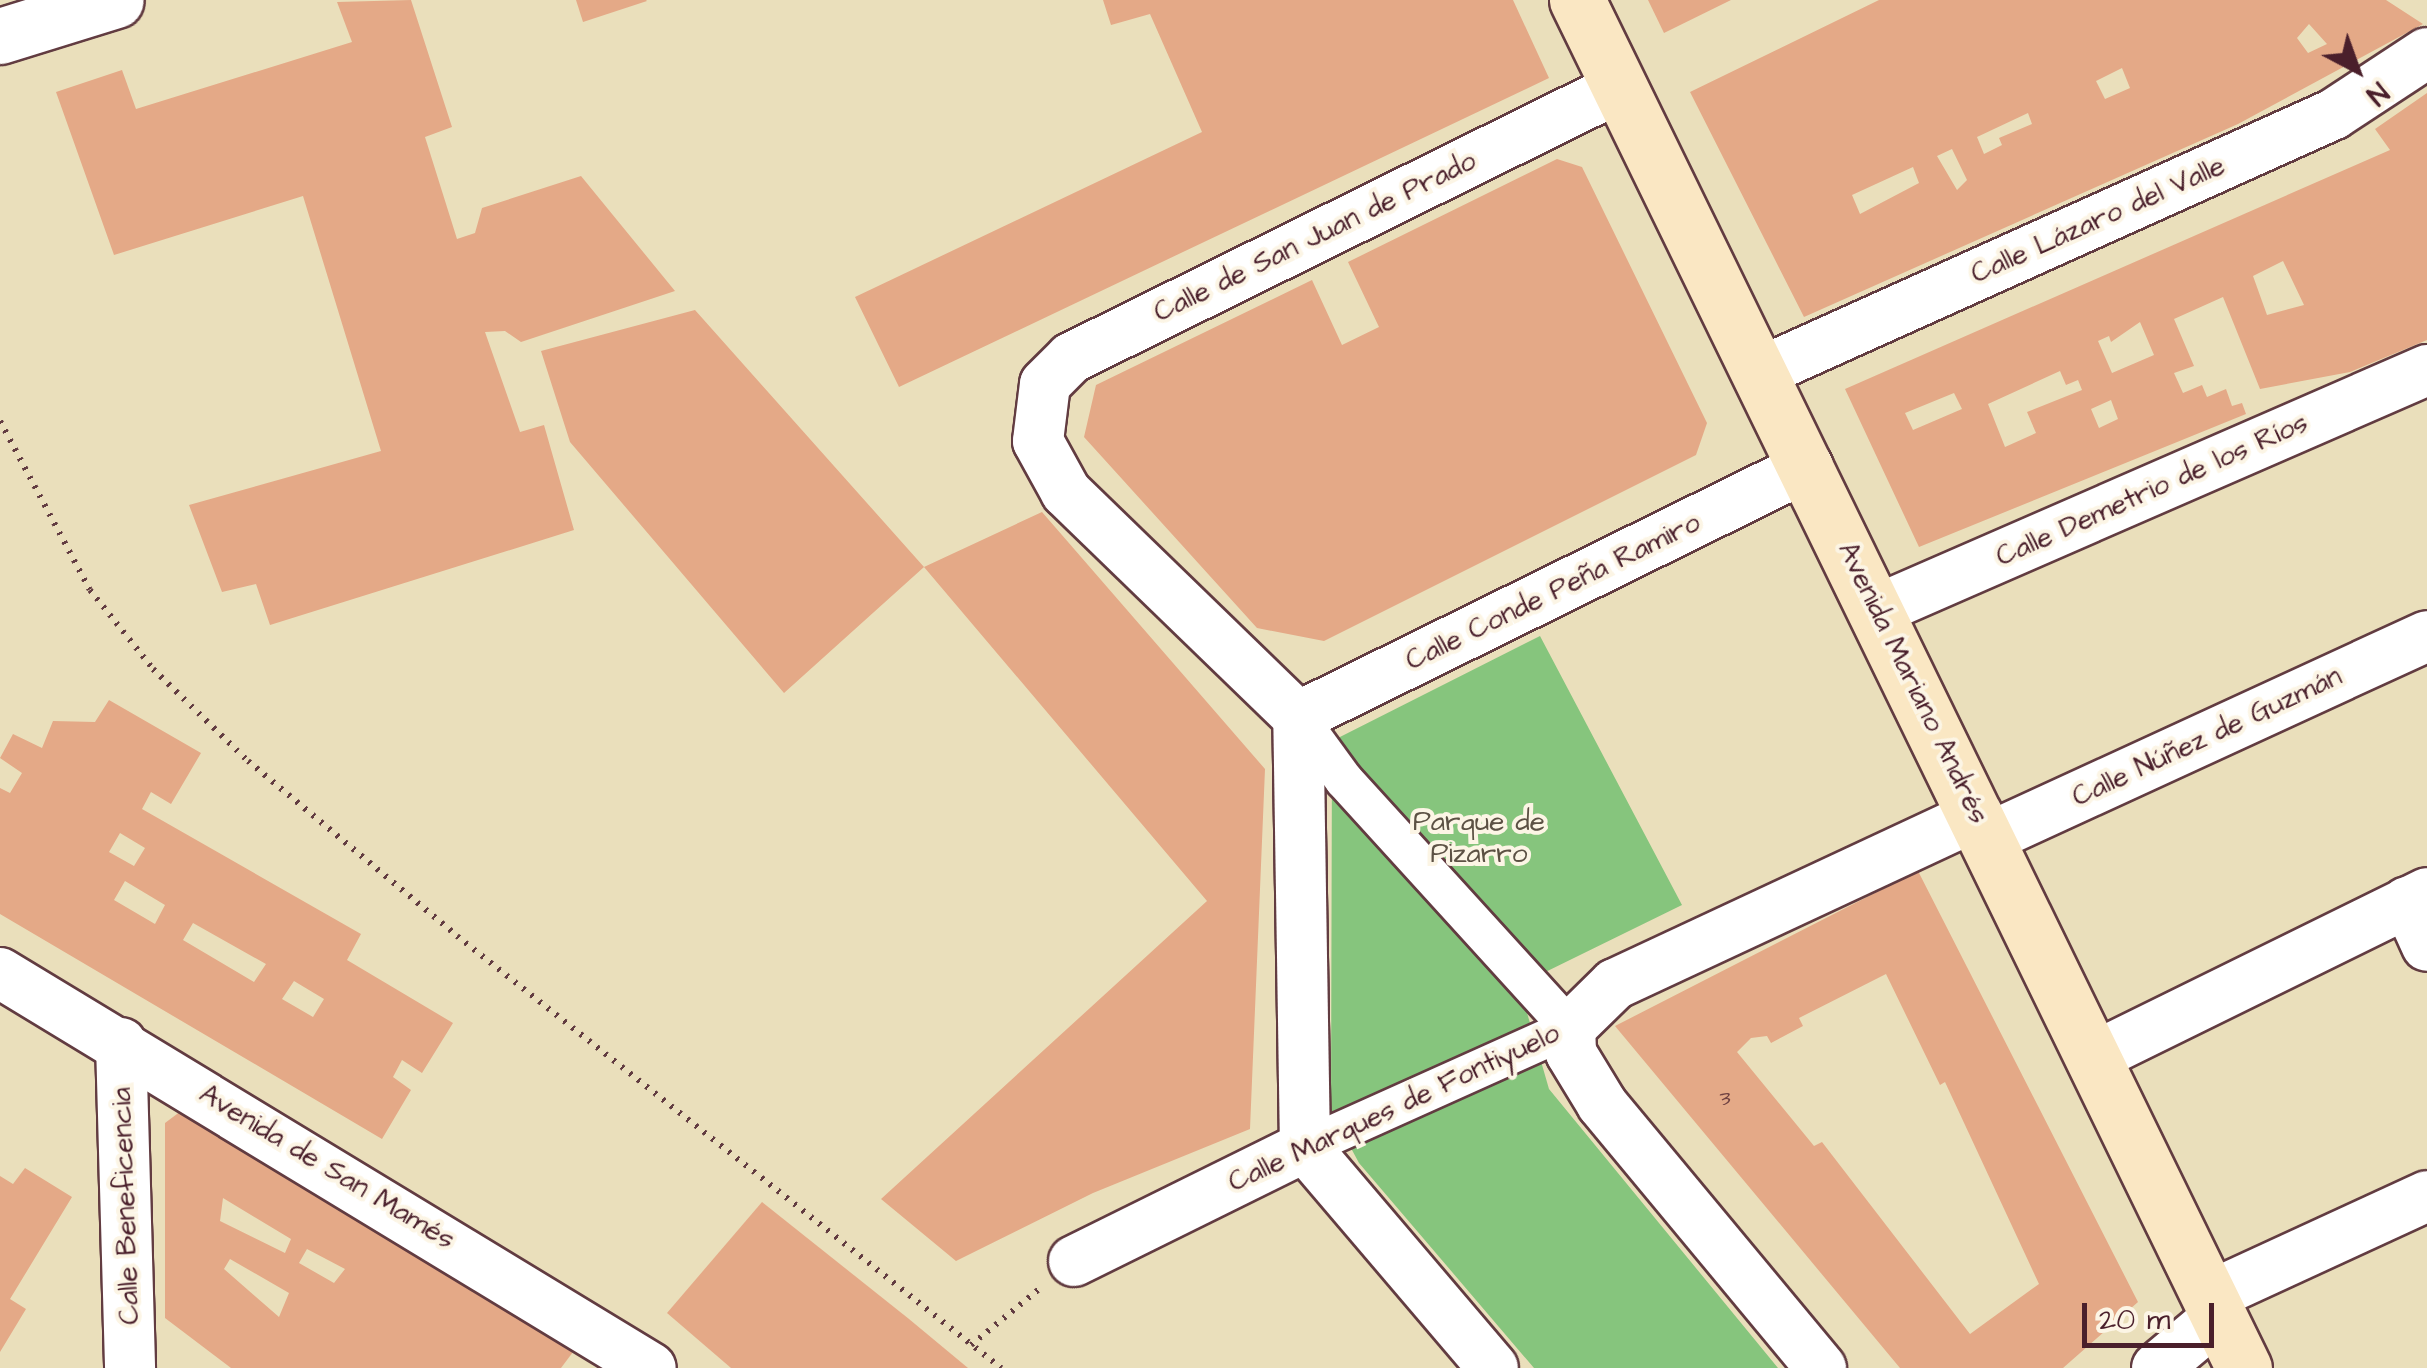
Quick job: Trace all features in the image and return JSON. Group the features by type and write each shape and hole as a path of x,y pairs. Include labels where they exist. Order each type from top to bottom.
{"main road":[{"name":"Avenida Mariano Andrés","path":"1577,0 1808,466 2244,1368"}],"street":[{"path":"15,31 116,0"},
{"name":"Calle Lázaro del Valle","path":"1762,372 2334,114 2427,53"},
{"name":"Calle de San Juan de Prado","path":"1298,716 1066,492 1038,440 1038,417 1046,384 1072,358 1622,86"},
{"name":"Calle Demetrio de los Ríos","path":"1877,610 2427,370"},
{"name":"Calle Conde Peña Ramiro","path":"1298,716 1808,466"},
{"name":"Calle Núñez de Guzmán","path":"1982,826 2427,636"},
{"path":"1298,716 1344,780 1570,1028 1571,1054 1602,1104 1820,1368"},
{"path":"1298,716 1306,1147 1493,1368"},
{"name":"Calle Marques de Fontiyuelo","path":"1074,1261 1306,1147 1570,1028 1615,984 1982,826"},
{"path":"2094,1057 2420,914"},
{"name":"Avenida de San Mamés","path":"0,973 121,1043 634,1362"},
{"name":"Calle Beneficencia","path":"121,1043 136,1364"},
{"path":"2157,1368 2215,1306 2427,1196"}],"path":[{"path":"0,423 90,590 152,669 221,735 457,936 1000,1368"},
{"path":"971,1344 1074,1261"}],"green space":[{"name":"Parque de Pizarro","path":"1540,636 1682,905 1519,985 1549,1089 1778,1368 1534,1368 1359,1163 1331,1111 1332,741"}],"building":[{"path":"411,0 452,127 425,137 457,239 475,233 482,208 581,176 675,291 521,342 505,331 485,332 520,432 544,425 574,530 270,625 256,584 222,592 189,505 381,451 303,196 114,255 56,92 122,70 136,109 352,42 337,2"},
{"path":"576,0 646,0 647,1 583,22"},
{"path":"1103,0 1513,0 1549,78 899,387 855,297 1202,132 1150,14 1111,25"},
{"path":"1648,0 1731,0 1664,33"},
{"path":"1879,0 2386,0 2423,24 2238,124 1804,317 1690,92","holes":["2309,24 2327,44 2308,53 2297,38","2122,68 2130,88 2105,99 2096,81","2028,113 2032,124 1999,138 2002,145 1984,154 1977,137","1952,149 1967,180 1957,190 1937,156","1913,167 1919,183 1860,214 1852,195"]},
{"path":"2427,93 2427,340 2350,372 2260,389 2223,297 2174,319 2194,366 2174,373 2183,393 2202,385 2207,397 2226,389 2232,406 2242,403 2246,414 1919,547 1845,389 2390,150 2375,129","holes":["2283,261 2304,305 2267,315 2253,276","2140,322 2154,355 2112,373 2098,341 2109,336 2111,342","2060,371 2066,385 2078,380 2082,390 2027,412 2036,433 2005,447 1988,404","1954,393 1962,409 1913,430 1905,413","2111,400 2118,419 2099,428 2091,409"]},
{"path":"1557,159 1582,167 1707,423 1696,455 1324,641 1257,628 1084,437 1096,385 1312,280 1342,345 1379,327 1348,262"},
{"path":"695,310 924,567 784,693 570,442 541,351"},
{"path":"1042,512 1265,769 1250,1129 1093,1193 956,1261 881,1199 1207,901 924,567"},
{"path":"109,700 201,753 171,804 151,792 142,809 361,934 347,960 453,1023 422,1073 402,1060 393,1077 411,1090 382,1139 0,914 0,788 10,793 22,773 0,758 13,734 42,748 53,721 95,722","holes":["120,833 145,848 134,866 109,852","125,881 165,905 155,924 114,900","193,923 266,964 254,982 183,940","294,981 324,999 313,1017 282,999"]},
{"path":"1918,871 2138,1302 2063,1368 1900,1368 1615,1026","holes":["1886,974 1940,1085 1945,1082 2039,1284 1970,1334 1822,1142 1814,1146 1737,1052 1751,1038 1767,1036 1771,1043 1803,1026 1799,1018"]},
{"path":"185,1108 579,1344 561,1368 231,1368 165,1318 165,1123","holes":["223,1198 291,1239 285,1253 220,1221","307,1249 345,1269 334,1283 299,1263","230,1259 289,1293 279,1317 224,1269"]},
{"path":"25,1168 72,1197 10,1299 26,1309 0,1352 0,1176 13,1184"},
{"path":"762,1202 968,1368 731,1368 667,1313"}]}
